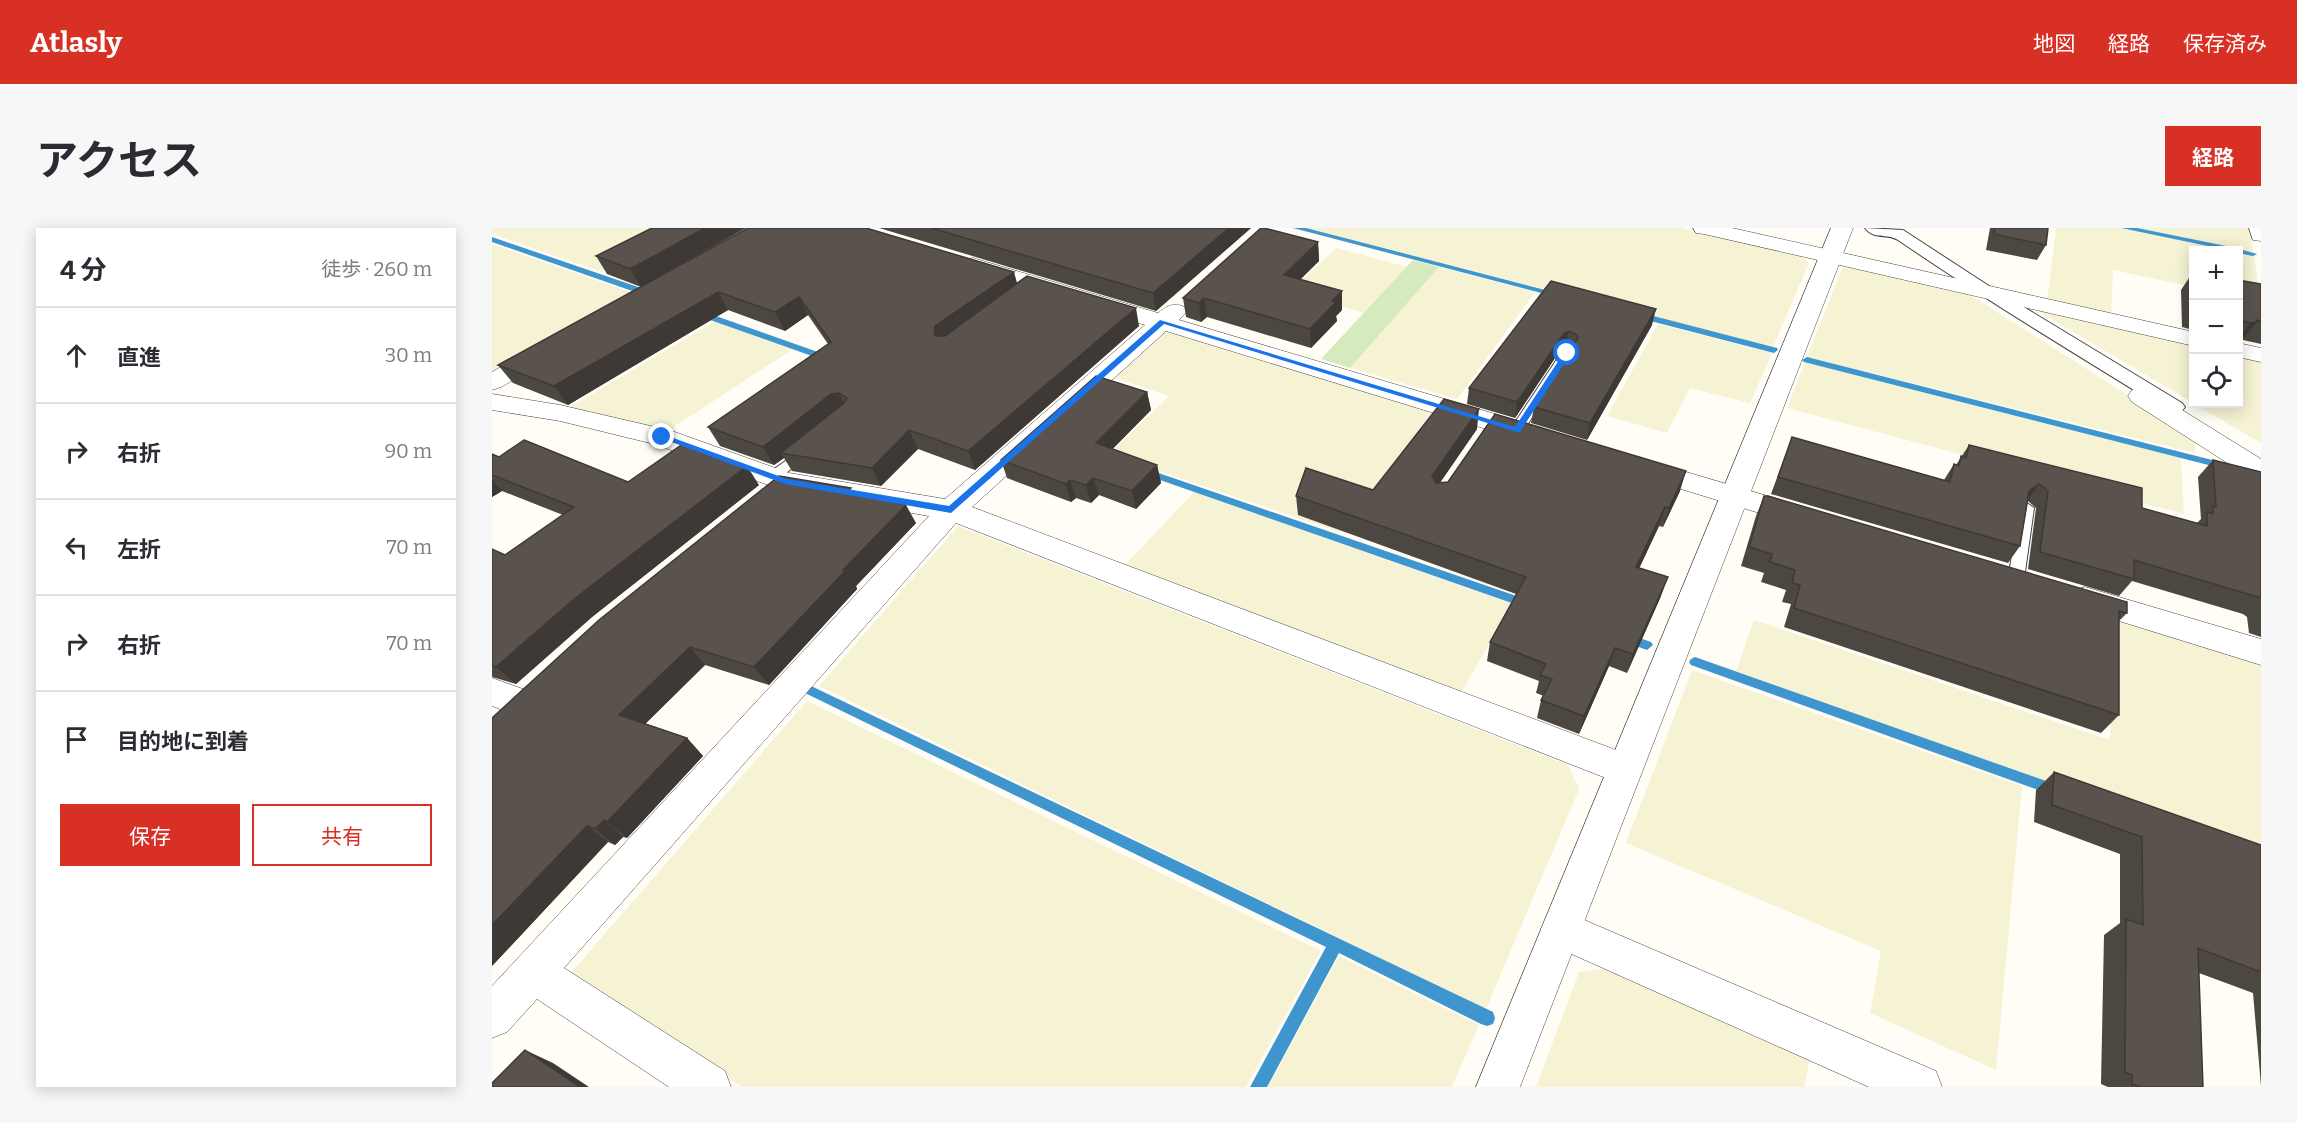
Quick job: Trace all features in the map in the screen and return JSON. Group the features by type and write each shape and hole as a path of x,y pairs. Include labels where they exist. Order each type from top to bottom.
{"street":[{"path":"1704,228 1836,242 1990,293 2189,338"},
{"path":"1874,228 1882,233 1897,233 2261,460"},
{"path":"2260,228 2261,235"},
{"path":"1498,1087 1836,242"},
{"path":"947,258 1031,287 1163,322 1488,426 1517,430 1551,440"},
{"path":"492,1017 951,510 1198,290"},
{"path":"492,382 563,342"},
{"path":"2243,351 2261,355"},
{"path":"2141,396 2261,472"},
{"path":"492,402 560,413 662,437 772,487 951,510 1624,769"},
{"path":"1620,461 1824,522"},
{"path":"2027,582 2261,652"},
{"path":"504,707 546,681"},
{"path":"1561,929 1920,1087"},
{"path":"532,972 709,1087"}],"lane":[{"path":"1517,430 1567,353"},
{"path":"772,487 819,440"},
{"path":"2026,508 2027,582"}],"shaded area":[{"path":"492,228 685,228 602,272 492,234"},
{"path":"1304,228 1681,228 1799,255 1809,263 1773,347"},
{"path":"2056,228 2118,228 2210,246 2189,246 2189,286 2113,270 2111,317 2047,302"},
{"path":"2131,228 2250,228 2253,253 2243,251 2243,246 2219,246"},
{"path":"492,244 636,294 492,375"},
{"path":"1336,248 1407,267 1364,313 1255,282 1270,268 1305,278"},
{"path":"2243,253 2254,255 2260,301 2243,298"},
{"path":"1854,266 1964,291 2195,438 2195,453 1807,357 1842,269"},
{"path":"1439,267 1535,292 1457,399 1350,368"},
{"path":"2033,308 2189,343 2189,401"},
{"path":"716,321 793,349 666,432 570,407"},
{"path":"1658,324 1772,353 1750,403 1690,388 1667,433 1607,416"},
{"path":"1168,332 1432,413 1339,532 1109,454 1169,396 1110,376 1156,334"},
{"path":"2243,355 2261,359 2261,443 2201,408 2243,408"},
{"path":"1805,362 2181,458 2184,514 1787,408"},
{"path":"1194,492 1512,604 1461,693 1125,565"},
{"path":"958,526 1568,765 1579,789 1486,1009 819,686"},
{"path":"2114,617 2261,661 2261,858 1736,671 1754,620 2110,740"},
{"path":"1692,670 2022,786 1996,1070 1870,1013 1881,951 1626,843"},
{"path":"807,701 1321,951 1246,1087 742,1087 570,974"},
{"path":"1339,956 1479,1025 1452,1087 1268,1087"},
{"path":"1611,968 1810,1058 1804,1087 1536,1087 1579,972"}],"green space":[{"path":"1413,260 1439,267 1350,368 1321,359"}],"building":[{"path":"652,228 705,228 630,269 596,256"},
{"path":"748,228 866,228 1014,272 935,326 936,336 945,336 1027,276 1136,308 968,451 909,430 872,468 781,453 844,403 847,398 839,393 831,394 763,447 708,427 831,342 799,297 775,312 718,292 554,386 498,365"},
{"path":"931,228 1229,228 1153,293"},
{"path":"1261,228 1318,242 1284,275 1342,291 1332,301 1336,302 1310,329 1204,298 1199,303 1183,298"},
{"path":"1995,228 2048,228 2046,245 1994,234"},
{"path":"1551,281 1656,309 1590,423 1534,407 1578,338 1569,331 1564,333 1517,402 1469,388"},
{"path":"2243,281 2261,284 2261,321 2256,320 2257,322 2243,321"},
{"path":"1096,376 1147,392 1096,443 1157,465 1132,491 1093,478 1086,485 1070,480 1066,484 1001,460"},
{"path":"1444,399 1479,409 1432,476 1436,483 1448,482 1495,414 1686,471 1669,508 1665,507 1636,567 1668,577 1633,654 1615,648 1584,716 1541,700 1552,679 1540,675 1546,664 1490,642 1526,577 1296,496 1306,468 1373,490"},
{"path":"1792,437 1950,482 1954,464 1959,466 1961,456 1966,458 1969,445 2142,488 2142,508 2207,526 2207,512 2213,514 2213,506 2216,507 2213,460 2261,472 2261,598 2134,560 2134,579 2040,552 2048,491 2039,484 2029,491 2020,546 1778,477"},
{"path":"524,440 628,482 684,443 747,466 574,599 496,667 492,665 492,549 505,555 574,507 492,475 492,454 499,457"},
{"path":"779,476 851,488 849,490 906,505 754,667 690,647 619,715 687,738 607,822 604,820 595,829 587,826 492,925 492,718 599,620"},
{"path":"1764,496 2127,602 2127,613 2119,611 2119,715 1794,608 1800,585 1792,583 1795,570 1770,562 1772,554 1749,547"},
{"path":"2054,772 2261,845 2261,972 2198,948 2203,1087 2140,1087 2132,1084 2132,1075 2125,1072 2126,919 2143,925 2142,837 2052,805"},
{"path":"525,1050 580,1087 492,1087 492,1083"}],"waterway":[{"path":"1297,228 1557,294"},
{"path":"2125,228 2216,246"},
{"path":"492,239 641,291"},
{"path":"2243,252 2253,254"},
{"path":"699,313 829,359"},
{"path":"1638,315 1774,350"},
{"path":"1807,360 2224,466"},
{"path":"1144,471 1527,604"},
{"path":"1626,638 1647,645"},
{"path":"1695,662 2055,790"},
{"path":"809,690 1336,944"},
{"path":"1258,1087 1336,944"},
{"path":"1336,944 1487,1018"}],"route":[{"path":"662,437 785,482 951,510 1163,322 1517,430 1567,353"}]}
